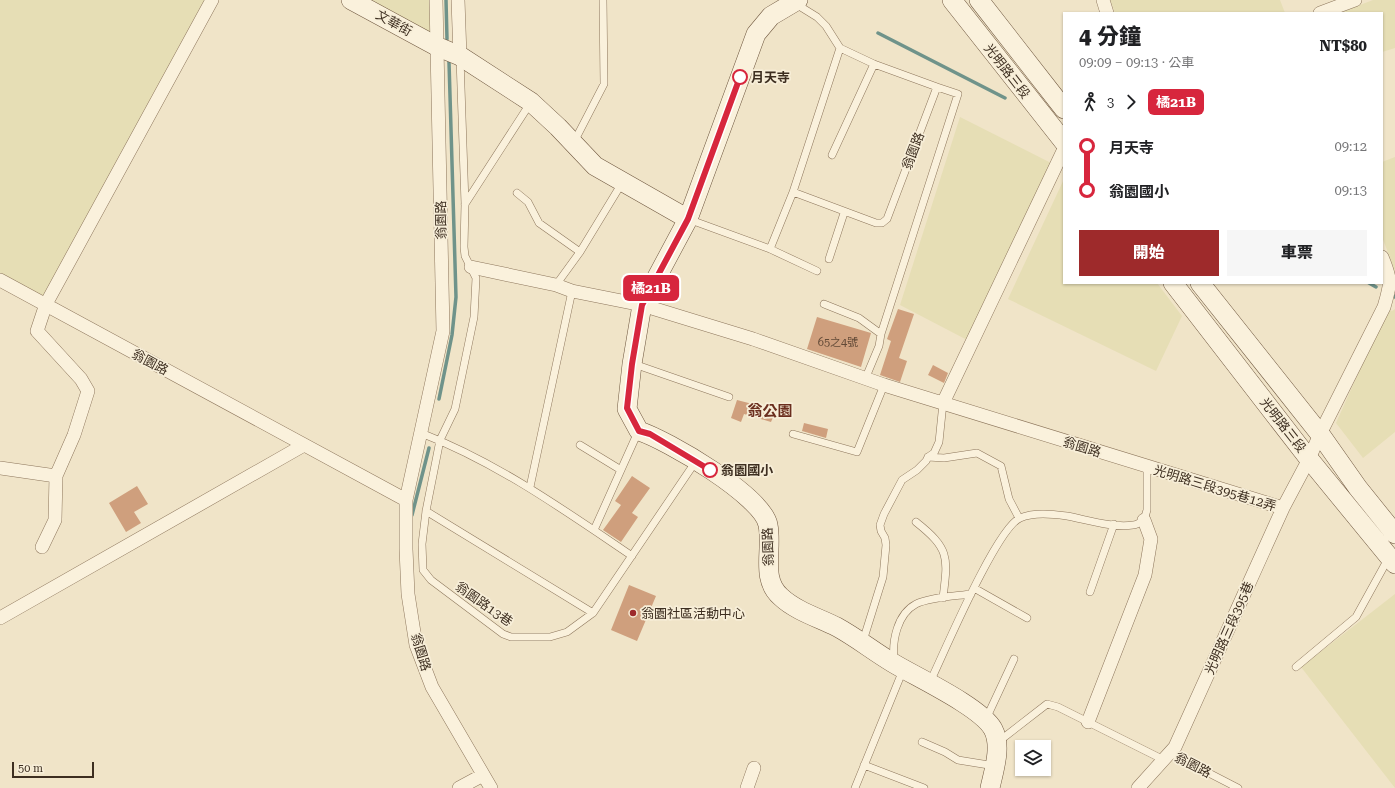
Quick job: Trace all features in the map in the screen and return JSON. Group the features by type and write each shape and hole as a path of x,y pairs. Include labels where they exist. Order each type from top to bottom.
{"street":[{"path":"42,547 55,520 56,476 74,435 88,391 81,379 37,331 46,304 212,0"},
{"name":"文華街","path":"352,0 436,46"},
{"name":"翁園路","path":"436,0 443,331 406,500 408,594 416,645 432,687 490,788"},
{"path":"458,0 460,56"},
{"name":"光明路三段","path":"952,0 1063,141"},
{"name":"光明路三段","path":"979,0 1063,108"},
{"path":"1103,0 1108,12"},
{"path":"1323,12 1355,0"},
{"path":"639,431 627,408 632,364 642,305 688,219 756,34 771,16 795,1"},
{"path":"436,46 460,56 531,102 558,126 573,144 595,166 622,183 688,219"},
{"path":"943,403 1063,151"},
{"path":"1309,459 1384,307 1390,285 1390,275 1383,259"},
{"name":"翁園路","path":"471,267 556,285 572,291 642,305 753,339 866,377 884,385 1148,467"},
{"name":"翁園路","path":"0,280 46,304 78,324 406,500"},
{"name":"光明路三段","path":"1174,284 1309,459 1392,561"},
{"name":"光明路三段","path":"1201,284 1320,434 1358,488 1395,534"},
{"name":"翁園路","path":"639,431 650,434 696,461 753,502 763,514 768,524 768,576 772,588 777,593 795,607 863,641 899,666 930,682 986,719 994,729 998,742"},
{"path":"0,618 304,445"},
{"name":"光明路三段395巷","path":"1138,788 1175,748 1283,508 1309,459"},
{"name":"光明路三段395巷12弄","path":"1148,467 1283,508"},
{"path":"0,468 56,476"},
{"path":"1088,722 1145,574 1151,539 1144,520"},
{"path":"992,788 998,742"},
{"path":"747,788 754,768"},
{"path":"459,788 483,775"}],"lane":[{"path":"573,144 604,84 603,0"},
{"path":"795,1 817,17 826,26 840,48 874,64 958,94 881,334 879,346 866,377"},
{"path":"770,249 793,192 840,48"},
{"name":"翁園路13巷","path":"460,56 465,204 464,247 465,256 476,278 474,318 455,409 440,440 426,511 422,544 423,570 431,580 503,634 517,638 550,637 567,632 593,613 696,461"},
{"path":"832,155 874,64"},
{"name":"翁園路","path":"793,192 844,212 876,223 882,223 887,219 938,87"},
{"name":"翁園路","path":"465,204 531,102"},
{"path":"556,285 580,252 622,183"},
{"path":"517,193 528,202 539,222 580,252"},
{"path":"829,259 844,212"},
{"path":"688,219 770,249 817,271"},
{"path":"530,487 572,291"},
{"path":"824,304 859,318 881,334"},
{"path":"632,364 729,397"},
{"path":"793,434 857,452 884,385"},
{"path":"863,641 883,577 886,545 880,525 884,514 902,480 922,466 928,457 934,453 939,442 943,403"},
{"path":"594,530 639,431"},
{"path":"421,433 456,446 530,487 632,556"},
{"path":"580,444 621,470"},
{"path":"928,457 944,458 977,453 1001,466 1009,499 1019,518"},
{"path":"930,682 973,591 1005,532 1019,518 1030,515 1051,514 1114,524 1134,525 1144,520 1148,510 1148,467"},
{"path":"426,511 593,613"},
{"path":"916,522 930,533 942,546 947,559 943,598"},
{"path":"1090,592 1114,524"},
{"path":"1296,667 1356,618 1392,561"},
{"path":"855,788 899,666 892,648 896,632 903,616 916,604 973,591 1027,618"},
{"path":"986,719 1014,659"},
{"name":"翁園路","path":"998,742 1047,704 1058,707 1088,722 1238,788"},
{"path":"922,742 945,752 958,760 995,766"},
{"path":"864,765 924,788"}],"shaded area":[{"path":"0,0 209,0 45,298 0,273"},
{"path":"364,0 430,0 430,35"},
{"path":"1110,0 1280,0 1285,12 1115,12"},
{"path":"1373,0 1395,0 1395,48 1383,52 1383,12 1342,12"},
{"path":"960,117 1057,166 971,342 900,305"},
{"path":"1395,157 1395,271 1383,240 1383,162"},
{"path":"1063,181 1063,284 1158,284 1182,316 1156,371 1008,299"},
{"path":"1387,309 1392,311 1395,309 1395,432 1363,458 1336,423"},
{"path":"1395,594 1395,788 1301,667"}],"building":[{"path":"898,309 914,314 899,358 907,361 900,382 880,375 891,341 887,339"},
{"path":"817,317 871,333 861,367 807,349"},
{"path":"933,365 948,373 944,383 928,375"},
{"path":"737,400 776,410 771,422 744,414 741,422 731,418"},
{"path":"804,423 828,429 826,438 802,431"},
{"path":"632,476 650,488 632,513 638,517 621,542 603,530 621,505 615,501"},
{"path":"137,486 148,504 134,512 141,523 126,532 109,503"},
{"name":"翁園社區活動中心","path":"629,585 656,596 637,641 611,630"}],"waterway":[{"path":"446,0 447,39"},
{"path":"878,33 1005,98"},
{"path":"439,399 452,335 456,297 449,62"},
{"path":"1371,284 1376,287"},
{"path":"412,515 429,448"}],"bus line":[{"name":"橘21B","path":"710,470 704,465 650,434 639,431 627,408 632,364 642,305 688,219 740,77"}],"place":[{"name":"月天寺","path":"740,77"},
{"name":"翁園國小","path":"710,470"},
{"name":"翁園社區活動中心","path":"633,613"}],"district":[{"name":"翁公園","path":"770,411"}]}
